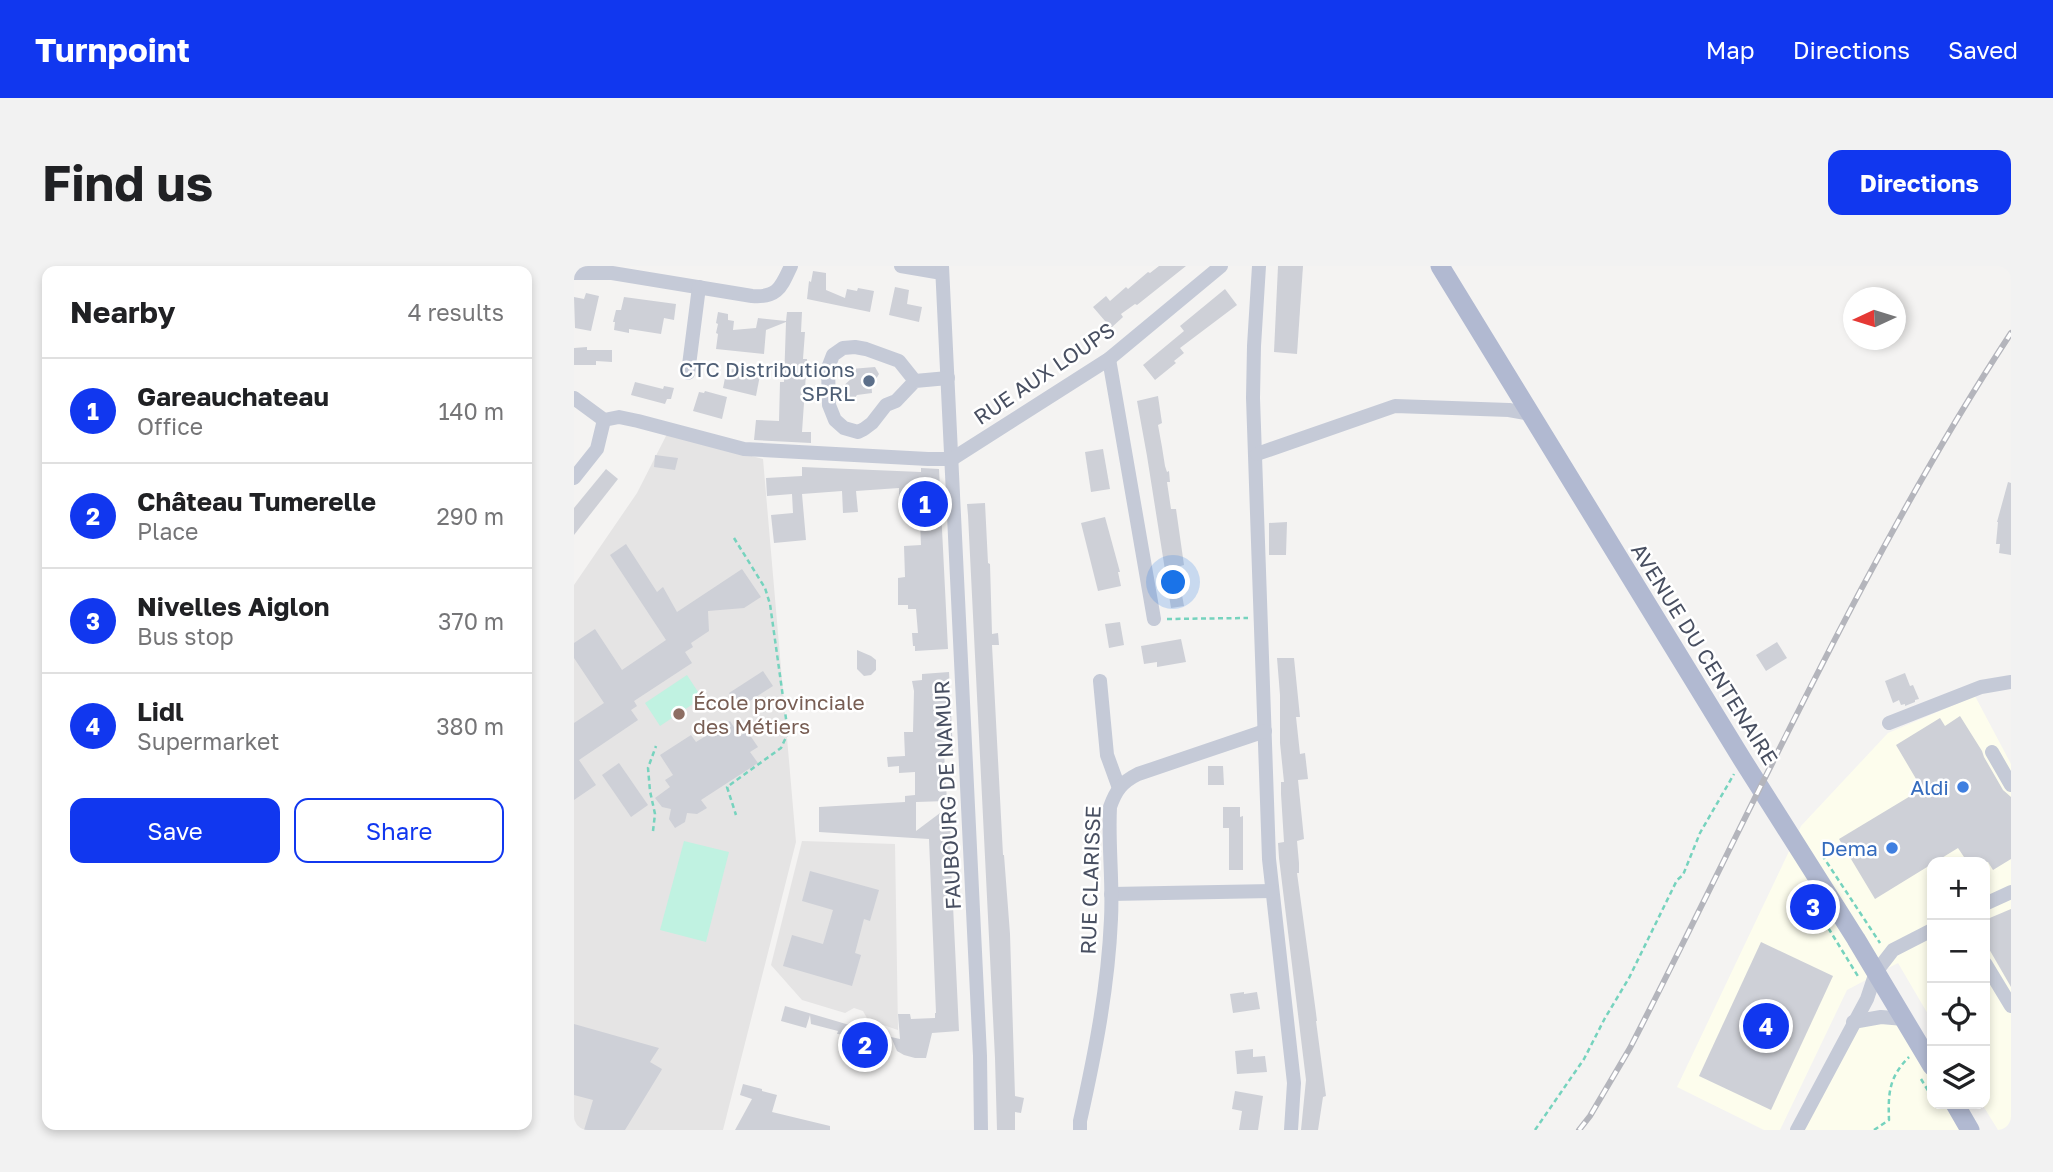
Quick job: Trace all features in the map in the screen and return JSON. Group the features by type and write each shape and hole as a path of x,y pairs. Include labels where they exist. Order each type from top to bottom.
{"main road":[{"name":"AVENUE DU CENTENAIRE","path":"1440,266 1927,1058"},
{"path":"1958,1109 1970,1130"}],"street":[{"path":"574,273 612,273 766,297 782,284 791,266"},
{"path":"901,266 942,270"},
{"name":"RUE AUX LOUPS","path":"952,458 1109,359 1221,266"},
{"path":"1259,266 1254,398 1269,859 1294,1083 1291,1130"},
{"name":"FAUBOURG DE NAMUR","path":"942,270 980,1056 981,1130"},
{"path":"688,373 699,287"},
{"path":"915,381 899,360 866,349 843,348 833,355 828,368 829,405 835,421 844,428 858,432 872,423 886,405 896,401 915,381 948,378"},
{"path":"1109,359 1154,619"},
{"path":"574,398 604,420 619,417 757,450 952,458"},
{"path":"1257,454 1395,406 1509,410 1530,414"},
{"path":"574,478 597,449 604,420"},
{"path":"1100,681 1107,755 1119,788"},
{"path":"1889,723 1981,687 2011,682"},
{"name":"RUE CLARISSE","path":"1080,1130 1100,1029 1109,961 1110,807 1115,792 1125,780 1138,774 1265,731"},
{"path":"1992,752 2011,785"},
{"path":"1111,894 1272,891"},
{"path":"1990,902 2011,892"},
{"path":"1797,1130 1867,999 1876,972 1893,950 1927,933"},
{"path":"1990,971 2011,1006"},
{"path":"1853,1022 1881,1017 1904,1019"}],"path":[{"path":"734,538 765,588 770,604 788,733 781,748 727,787 736,815"},
{"path":"1154,619 1262,618"},
{"path":"653,831 655,814 648,768 656,746"},
{"path":"1535,1130 1584,1059 1629,978 1677,880 1683,874 1700,833 1742,759"},
{"path":"1874,1130 1889,1120 1888,1098 1892,1080 1908,1058"}],"shaded area":[{"name":"École provinciale des Métiers","path":"667,434 763,459 796,842 723,1130 574,1130 574,585 637,493"},
{"path":"1975,696 2011,764 2011,1130 1998,1130 1985,1109 1990,1109 1990,857 1927,857 1927,1012 1898,963 1847,990 1780,1130 1764,1130 1677,1087 1801,826 1888,733"},
{"path":"802,841 895,844 898,1030 868,1020 863,1011 854,1008 845,1013 802,1000 771,965"},
{"path":"1904,1019 1927,1063 1927,1109 1952,1109 1964,1130 1796,1130 1853,1022"}],"green space":[{"path":"687,675 702,698 660,726 645,703"},
{"path":"684,841 729,852 706,942 660,930"}],"building":[{"path":"1159,266 1186,266 1137,305 1121,314 1123,317 1111,328 1093,307 1106,296 1110,301"},
{"path":"1278,266 1303,266 1297,354 1274,352"},
{"path":"813,271 826,273 826,290 845,298 847,289 874,291 870,312 807,299"},
{"path":"895,287 909,290 907,304 922,307 919,322 889,315"},
{"path":"1225,289 1237,305 1180,348 1184,353 1155,380 1143,365 1184,331 1180,326"},
{"path":"586,293 599,296 591,331 575,328 574,297 584,299"},
{"path":"624,297 676,304 674,320 664,318 661,334 629,329 629,333 614,330 616,310 621,310"},
{"path":"718,312 728,314 728,320 734,321 733,330 756,328 758,318 786,321 787,312 802,312 801,332 805,332 803,359 807,359 802,432 811,432 811,443 754,440 756,420 779,421 780,382 784,382 786,322 766,330 764,354 716,349"},
{"path":"587,347 587,350 612,350 612,362 596,361 596,365 574,365 574,348"},
{"path":"875,367 879,374 876,379 871,379 872,393 857,395 853,400 850,397 838,398 838,388 851,379 851,369"},
{"path":"727,368 760,375 756,396 723,388"},
{"path":"635,382 663,389 664,386 674,388 671,399 667,399 665,404 631,395"},
{"path":"699,392 727,397 722,419 693,411"},
{"path":"1158,396 1162,423 1158,425 1165,466 1167,472 1169,471 1170,482 1167,482 1171,509 1176,509 1184,565 1177,567 1184,606 1171,608 1137,401"},
{"path":"1103,449 1110,489 1091,492 1085,452"},
{"path":"655,455 678,458 675,470 654,467"},
{"path":"802,467 921,472 921,468 939,469 948,649 915,651 912,633 918,633 916,609 908,609 908,605 898,605 898,578 905,577 904,546 921,545 919,500 899,501 899,488 856,491 858,512 843,513 842,491 802,494 806,540 774,543 771,515 793,513 792,494 767,496 766,478 802,476"},
{"path":"606,469 618,479 574,535 574,508"},
{"path":"2008,482 2011,483 2011,555 1999,553 2000,544 1996,544 1997,522"},
{"path":"985,503 992,634 998,633 999,645 992,645 1010,934 1015,1096 1024,1098 1021,1113 1015,1112 1015,1130 997,1130 967,504"},
{"path":"1105,517 1120,572 1121,586 1098,591 1081,523"},
{"path":"1287,522 1286,555 1269,555 1269,523"},
{"path":"626,544 657,592 663,587 677,612 742,569 761,597 744,608 708,611 709,631 691,643 693,647 685,652 692,663 634,701 637,706 631,710 638,720 579,760 596,785 574,800 574,723 604,703 574,658 574,643 595,629 622,670 666,640 610,555"},
{"path":"1120,622 1124,645 1109,648 1105,624"},
{"path":"1181,639 1186,662 1157,667 1157,662 1144,664 1141,646"},
{"path":"1777,642 1787,658 1766,671 1756,655"},
{"path":"857,650 876,660 876,670 871,675 864,676 857,669"},
{"path":"1277,658 1294,658 1300,717 1296,717 1300,754 1305,753 1308,779 1298,780 1304,839 1297,841 1297,873 1326,1096 1323,1097 1318,1130 1301,1130 1306,1080 1278,843 1284,842 1281,782 1284,782"},
{"path":"763,671 773,686 739,708 729,693"},
{"path":"949,672 953,751 944,752 947,801 916,802 916,831 948,807 948,817 951,817 959,1031 932,1033 926,1058 915,1058 897,1051 891,1037 900,1039 898,1014 910,1014 911,1019 935,1018 936,1013 929,839 819,832 819,807 905,802 905,796 915,795 915,772 899,773 899,766 888,767 887,757 905,756 904,732 913,732 912,681 922,680 922,674"},
{"path":"1905,673 1919,699 1905,706 1901,705 1899,700 1893,703 1885,681"},
{"path":"1960,716 2003,790 2011,797 2011,859 1993,870 1990,857 1964,857 1958,848 1943,857 1927,857 1927,867 1875,899 1839,839 1922,789 1896,745 1940,718 1945,726"},
{"path":"730,721 740,736 747,731 758,747 750,752 758,763 701,800 707,808 697,814 687,813 685,822 675,828 669,819 671,809 662,807 655,798 670,787 665,780 673,775 660,755 691,735 696,742"},
{"path":"619,763 648,805 631,817 602,775"},
{"path":"1208,766 1223,766 1224,785 1208,785"},
{"path":"1223,807 1240,807 1240,817 1243,816 1243,870 1229,870 1229,828 1223,828"},
{"path":"810,871 879,890 870,921 864,919 855,953 861,955 852,986 783,966 792,935 823,944 833,910 802,901"},
{"path":"2011,909 2011,987 1990,951 1990,918"},
{"path":"1761,942 1833,976 1771,1110 1699,1076"},
{"path":"1257,992 1260,1009 1233,1013 1230,994"},
{"path":"785,1006 880,1034 872,1064 849,1057 855,1035 837,1034 838,1031 811,1024 810,1015 806,1028 781,1021"},
{"path":"574,1024 659,1048 650,1062 662,1069 625,1130 584,1130 593,1100 574,1095"},
{"path":"1253,1049 1253,1057 1265,1056 1267,1072 1237,1074 1235,1051"},
{"path":"743,1084 777,1095 772,1112 830,1126 830,1130 735,1130 752,1099 740,1095"},
{"path":"1235,1091 1263,1096 1258,1130 1239,1130 1242,1111 1232,1109"}],"railway":[{"path":"1579,1130 1630,1048 1811,686 1906,506 2011,333"}],"place":[{"name":"CTC Distributions SPRL","path":"869,381"},
{"name":"Gareauchateau","path":"925,504"},
{"name":"École provinciale des Métiers","path":"679,714"},
{"name":"Aldi","path":"1963,787"},
{"name":"Dema","path":"1892,848"},
{"name":"Nivelles Aiglon","path":"1813,907"},
{"name":"Lidl","path":"1766,1026"},
{"name":"Château Tumerelle","path":"865,1045"}]}
